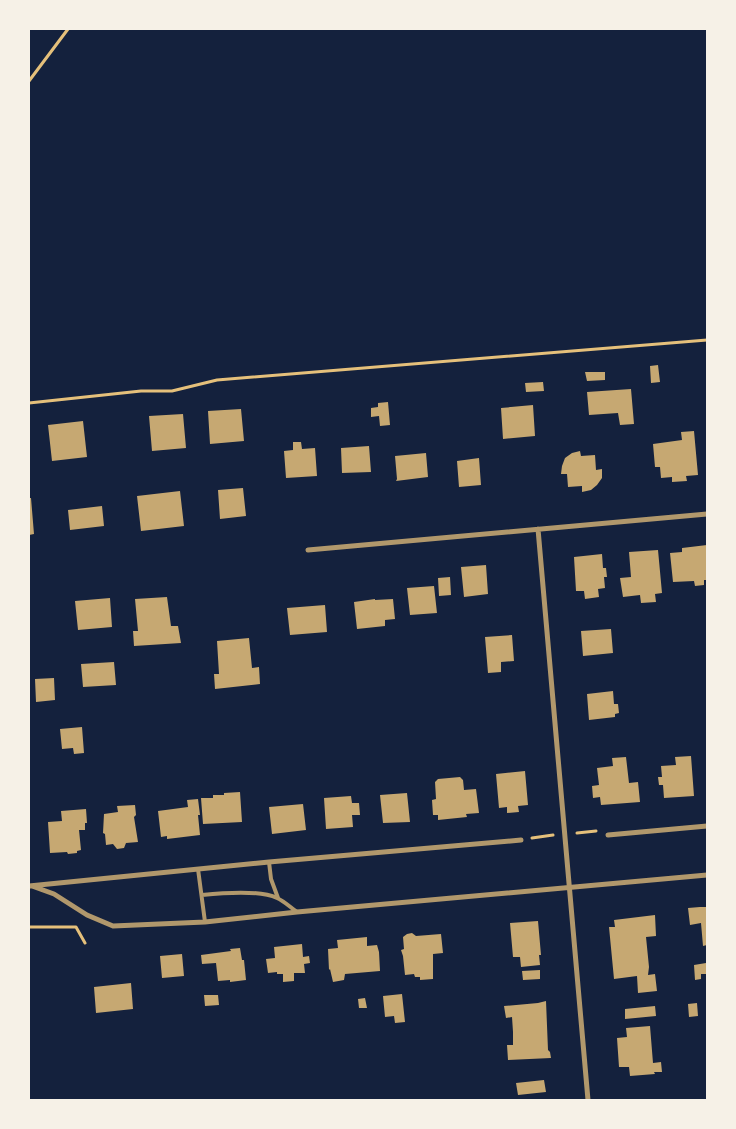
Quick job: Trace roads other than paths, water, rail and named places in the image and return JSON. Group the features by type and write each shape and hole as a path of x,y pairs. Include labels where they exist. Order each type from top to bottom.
{"street":[{"path":"308,550 707,514"},
{"path":"538,529 588,1100"},
{"path":"608,836 707,826"},
{"path":"31,886 269,862 521,840"},
{"path":"31,886 54,894 87,915 113,926 205,922 707,875"}],"lane":[{"path":"269,862 271,878 278,898"},
{"path":"198,870 205,922"},
{"path":"202,895 224,893 267,894 278,898 297,912"}]}
